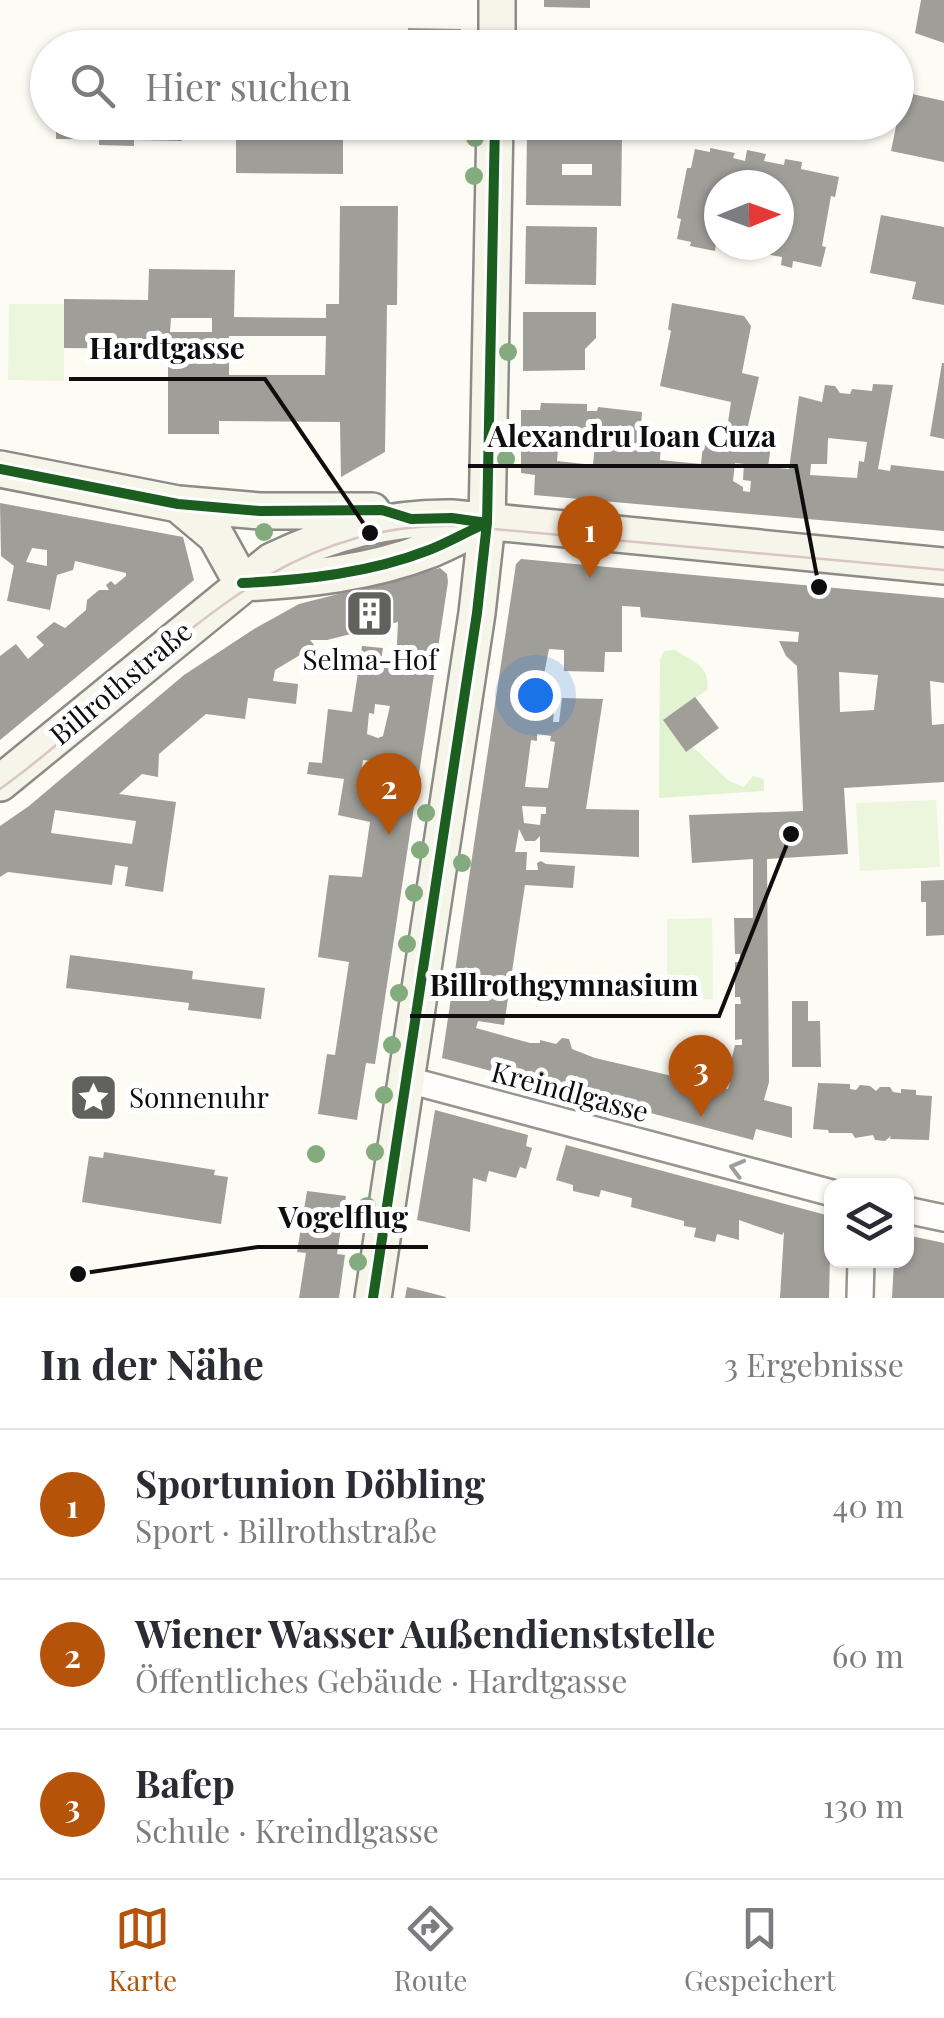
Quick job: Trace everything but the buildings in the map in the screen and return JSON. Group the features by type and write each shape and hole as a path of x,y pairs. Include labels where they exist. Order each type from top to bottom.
{"street":[{"path":"497,30 498,0"},
{"path":"373,1298 477,614 486,522 495,140"},
{"path":"0,469 178,504 260,511 382,510 411,519"},
{"path":"178,504 216,536 242,583 298,581 362,569 427,550 486,522"},
{"name":"Billrothstraße","path":"0,783 272,560 362,526 452,518 944,566"},
{"name":"Kreindlgasse","path":"408,1080 824,1191"},
{"path":"914,1212 944,1218"},
{"path":"860,1298 861,1268"}],"green space":[{"path":"9,304 64,304 64,381 8,380"},
{"path":"675,650 703,670 707,690 664,720 686,751 693,747 729,781 744,787 753,776 764,779 764,791 659,798 660,659 664,651"},
{"path":"936,800 940,867 860,871 856,803"},
{"path":"712,918 713,999 667,1000 667,919"}],"tram line":[{"path":"0,789 210,614 265,577 324,549 388,531 460,526 944,570"}],"cycle path":[{"path":"373,1298 477,613 487,523 495,140"},
{"path":"0,469 178,504 260,511 382,510 411,519 452,518 487,523"},
{"path":"242,583 361,570 429,550 487,523"}],"place":[{"name":"Hardtgasse","path":"370,533"},
{"name":"Sportunion Döbling","path":"590,578"},
{"name":"Alexandru Ioan Cuza","path":"819,587"},
{"name":"Selma-Hof","path":"370,613"},
{"name":"Billrothgymnasium","path":"791,834"},
{"name":"Wiener Wasser Außendienststelle","path":"389,835"},
{"name":"Sonnenuhr","path":"94,1098"},
{"name":"Bafep","path":"701,1117"},
{"name":"Vogelflug","path":"78,1274"}]}
